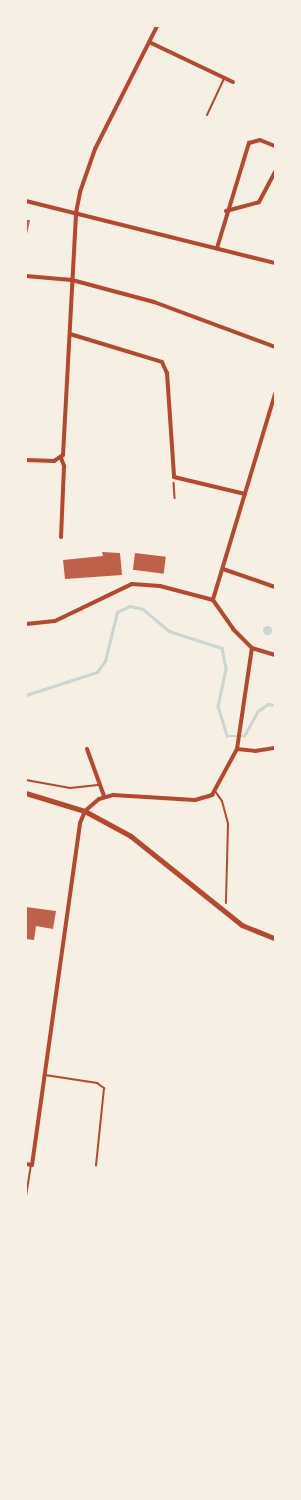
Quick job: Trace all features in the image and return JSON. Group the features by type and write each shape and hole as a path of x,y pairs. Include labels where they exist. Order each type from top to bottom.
{"street":[{"path":"26,460 51,461 60,458 64,450 76,213 94,150 157,26"},
{"path":"149,42 233,82"},
{"path":"218,248 226,211 249,143 260,140 275,146"},
{"path":"226,211 259,202 275,172"},
{"path":"26,201 275,263"},
{"path":"26,276 72,280 154,302 275,347"},
{"path":"70,334 158,360 165,365 174,477 245,494"},
{"path":"213,600 275,394"},
{"path":"60,458 64,466 61,537"},
{"path":"223,569 275,587"},
{"path":"26,624 55,621 132,584 160,586 213,600 233,629 252,648 275,654"},
{"path":"26,1164 32,1165 80,824 85,811 104,796 195,800 215,791 219,777 238,749 239,729 252,648"},
{"path":"238,749 255,751 275,748"},
{"path":"87,749 98,784 104,796"},
{"path":"26,793 85,811 131,836 242,925 275,938"}],"lane":[{"path":"207,115 224,78"},
{"path":"26,780 70,788 98,784"},
{"path":"215,791 222,801 228,824 226,903"},
{"path":"45,1075 97,1083 104,1088 96,1166"},
{"path":"26,1196 32,1165"}],"path":[{"path":"174,477 175,498"}],"shaded area":[{"path":"265,626 269,626 271,630 269,634 265,634 263,632 263,628"}],"building":[{"path":"26,220 30,220 27,234 26,234"},
{"path":"102,552 120,553 122,575 65,579 63,560 103,556"},
{"path":"135,553 166,557 164,574 133,570"},
{"path":"26,907 56,911 53,929 36,926 34,940 26,939"}],"waterway":[{"path":"26,695 97,672 105,661 117,612 130,606 143,609 169,631 222,648 226,669 218,706 227,736 244,736 258,711 268,704 275,705"}]}
